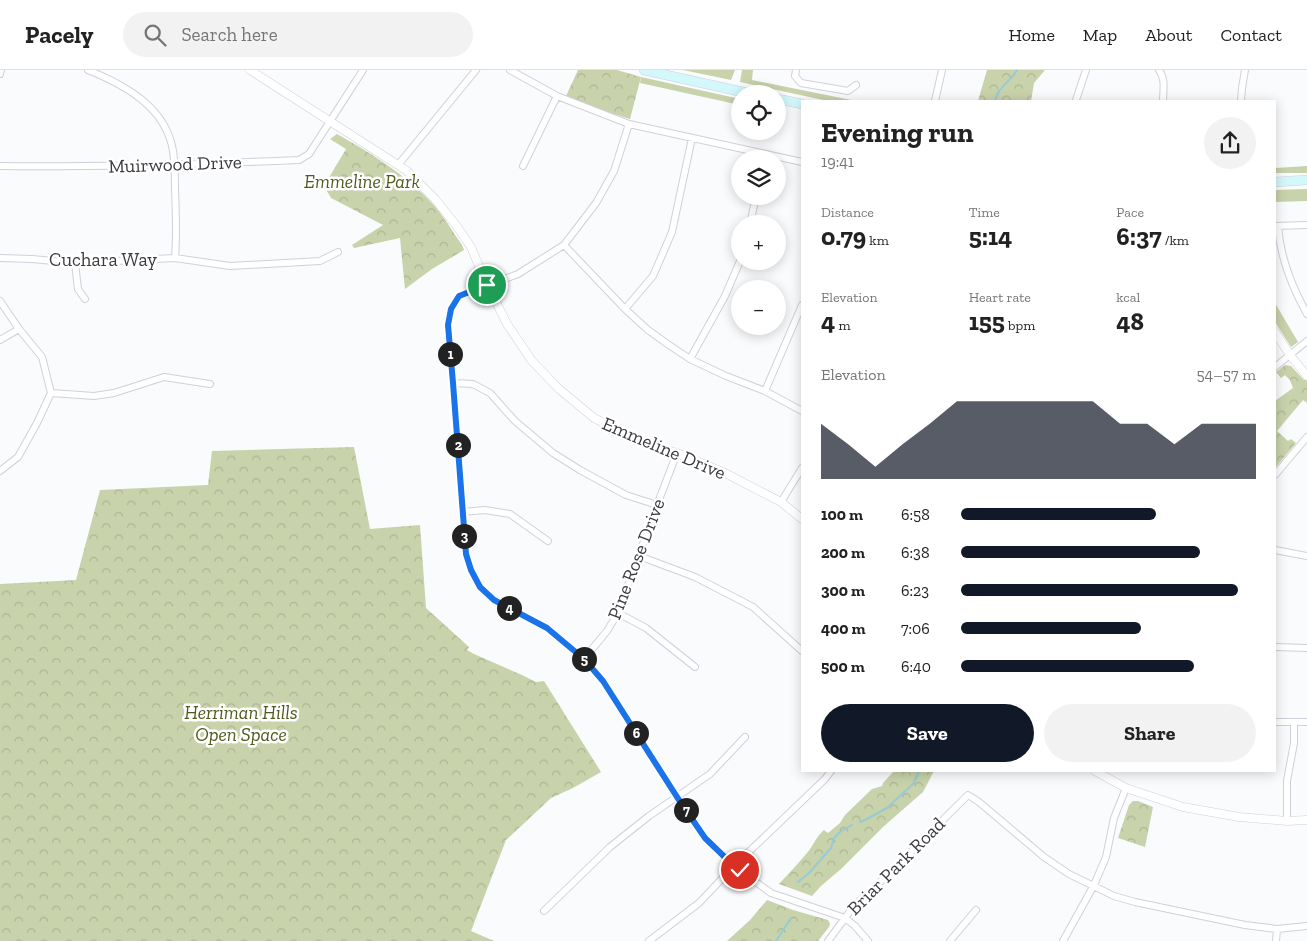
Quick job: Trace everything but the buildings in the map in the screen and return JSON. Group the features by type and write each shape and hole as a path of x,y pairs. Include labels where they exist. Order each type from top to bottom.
{"main road":[{"path":"644,70 731,89"},
{"path":"786,101 801,104"},
{"path":"1276,182 1307,180"}],"street":[{"path":"0,74 1,70"},
{"path":"88,70 107,78 136,95 149,106 160,120 168,135 173,150 174,165 177,235 175,258"},
{"name":"Emmeline Drive","path":"250,70 407,171 435,199 456,225 470,247 507,324 532,361 560,389 594,418 641,442 677,453 725,473 782,502 801,518"},
{"name":"Muirwood Drive","path":"0,166 76,167 299,160 309,154 362,70"},
{"path":"398,165 476,70"},
{"path":"510,70 557,96 629,124 740,150"},
{"path":"936,100 942,70"},
{"path":"1076,100 1086,70"},
{"path":"1159,70 1164,79 1162,100"},
{"path":"1242,100 1245,70"},
{"path":"796,73 801,83 848,92 856,85"},
{"path":"523,166 557,96"},
{"path":"629,124 614,171 596,204 564,245 518,274 459,296 451,309 448,325 466,554 471,570 480,587 494,600 547,628 584,659 603,681 705,838 734,866 771,893 845,918 868,941"},
{"path":"625,309 653,276 672,232 692,138"},
{"path":"786,159 801,162"},
{"path":"1307,225 1276,226 1286,267 1307,314"},
{"path":"564,245 625,309 648,330 690,359 726,376 765,391 801,410"},
{"name":"Cuchara Way","path":"0,258 75,263 175,258 230,266 320,261 338,252"},
{"path":"75,263 78,289 85,299"},
{"path":"690,359 725,296 736,270"},
{"path":"0,301 19,330 42,357 50,393 37,423 18,458 0,471"},
{"path":"765,391 801,307"},
{"path":"0,340 19,330"},
{"path":"1276,334 1307,376"},
{"path":"1276,366 1307,341"},
{"path":"50,393 94,396 114,394 164,377 210,384"},
{"path":"453,383 473,384 490,393 515,421 553,453 626,495 657,505"},
{"path":"1276,474 1307,437"},
{"name":"Pine Rose Drive","path":"584,659 618,614 677,453"},
{"path":"782,502 801,470"},
{"path":"462,512 485,510 510,514 548,541"},
{"path":"1276,550 1307,556"},
{"path":"640,556 695,577 753,608 801,651"},
{"path":"618,614 646,628 695,668"},
{"path":"1276,647 1307,648"},
{"path":"1276,722 1307,722"},
{"path":"1287,821 1287,780 1294,744 1294,722"},
{"path":"544,911 610,847 649,816 710,774 745,737"},
{"path":"650,941 699,903 734,866 825,780 830,772"},
{"path":"1097,772 1126,788 1183,807 1239,817 1287,821 1307,820"},
{"path":"1063,941 1094,885 1106,857 1114,818 1126,788"},
{"name":"Briar Park Road","path":"828,941 854,906 968,795 979,802 1044,857 1069,874 1094,885"},
{"path":"1094,885 1114,896 1135,902 1245,924 1277,929 1307,926"},
{"path":"950,941 976,910"},
{"path":"1276,941 1277,929"}],"green space":[{"path":"578,70 617,70 641,77 630,119 597,109 566,96"},
{"path":"683,70 735,70 731,80"},
{"path":"742,70 753,70 752,80 777,85 754,85 740,82"},
{"path":"987,70 1045,70 1034,83 1031,100 978,100"},
{"path":"641,77 731,97 731,103 640,83"},
{"path":"786,87 851,100 823,100 786,92"},
{"name":"Emmeline Park","path":"337,134 386,164 420,191 439,211 464,250 432,269 405,289 400,238 354,248 352,245 383,225 331,198 324,186 346,149 330,139"},
{"path":"1307,166 1307,173 1276,173 1276,168"},
{"path":"1307,189 1307,201 1276,202 1276,190"},
{"path":"1276,305 1298,342 1291,347 1276,324"},
{"path":"1285,365 1291,366 1304,380 1307,377 1307,403 1303,400 1277,431 1288,441 1291,439 1296,443 1276,467 1276,400 1293,388 1290,380 1285,375 1281,378 1276,372"},
{"name":"Herriman Hills Open Space","path":"354,447 370,529 420,525 426,608 469,647 467,650 536,682 544,681 601,772 551,798 506,840 471,931 494,941 0,941 0,584 76,580 100,490 208,485 212,451"},
{"path":"893,772 933,772 923,792 883,827 812,896 779,884 807,853 824,830 828,833 872,789 882,786"},
{"path":"1133,801 1153,807 1145,847 1118,838 1129,805"},
{"path":"767,900 828,920 829,927 818,941 727,941 750,920"}],"waterway":[{"path":"995,100 998,92 1017,70"},
{"path":"860,822 887,808 914,783 919,772"},
{"path":"798,882 809,873 831,848 834,838 852,825"},
{"path":"776,941 791,918"}],"route":[{"path":"487,285 459,296 451,309 448,325 466,554 471,570 480,587 494,600 547,628 584,659 603,681 705,838 740,870"}]}
